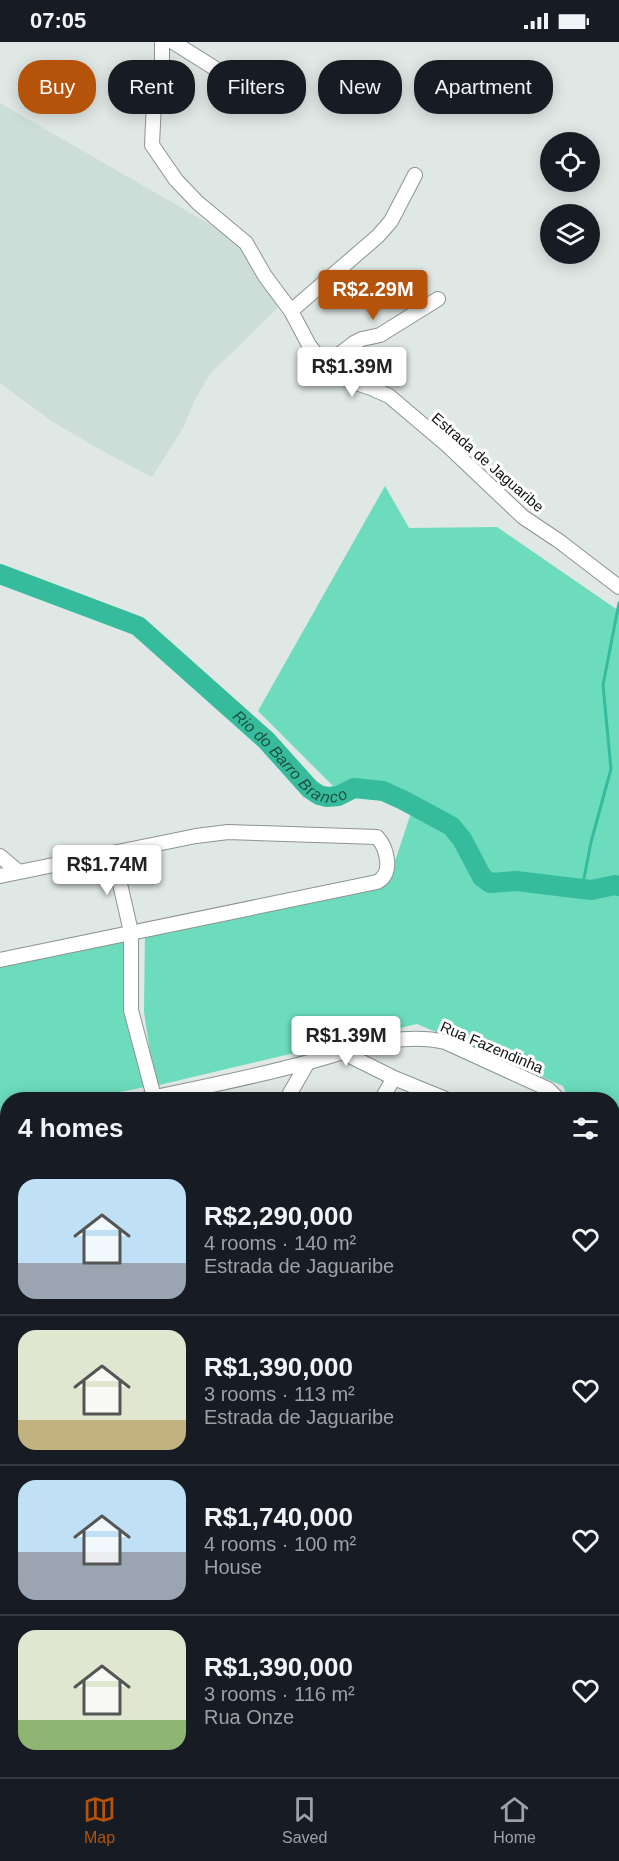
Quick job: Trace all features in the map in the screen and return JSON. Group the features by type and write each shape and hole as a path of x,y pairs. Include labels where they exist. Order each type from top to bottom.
{"street":[{"name":"Estrada de Jaguaribe","path":"162,42 162,65 155,81 152,145 176,180 198,203 246,243 265,276 291,310 309,345 325,365 350,381 389,396 447,445 523,517 619,586"},
{"path":"173,42 207,63"},
{"path":"291,310 378,236 391,221 415,175"},
{"path":"325,365 354,343 380,335 438,298"},
{"path":"0,876 196,836 228,832 377,837 383,844 387,873 377,882 0,960"},
{"path":"113,853 131,932 131,1010 147,1092"},
{"path":"0,856 19,872"},
{"name":"Rua Fazendinha","path":"201,1092 342,1052 407,1038 426,1038 444,1042 551,1092"},
{"path":"342,1052 428,1092"},
{"path":"291,1092 308,1062"},
{"path":"386,1092 394,1078"}],"shaded area":[{"path":"0,103 239,241 278,308 211,373 196,397 184,426 152,477 53,422 0,383"}],"green space":[{"path":"385,486 409,528 497,527 619,611 619,1092 565,1092 563,1086 417,1024 155,1086 144,1012 145,930 388,882 413,807 336,789 258,711"},
{"path":"124,939 145,1087 120,1092 0,1092 0,967"}],"waterway":[{"name":"Rio do Barro Branco","path":"0,574 138,626 266,740 310,789 327,797 338,796 354,788 383,791 403,800 451,826 462,839 482,877 490,883 516,881 591,890 619,886"},
{"path":"582,889 591,842 611,769 603,685 619,603"}]}
